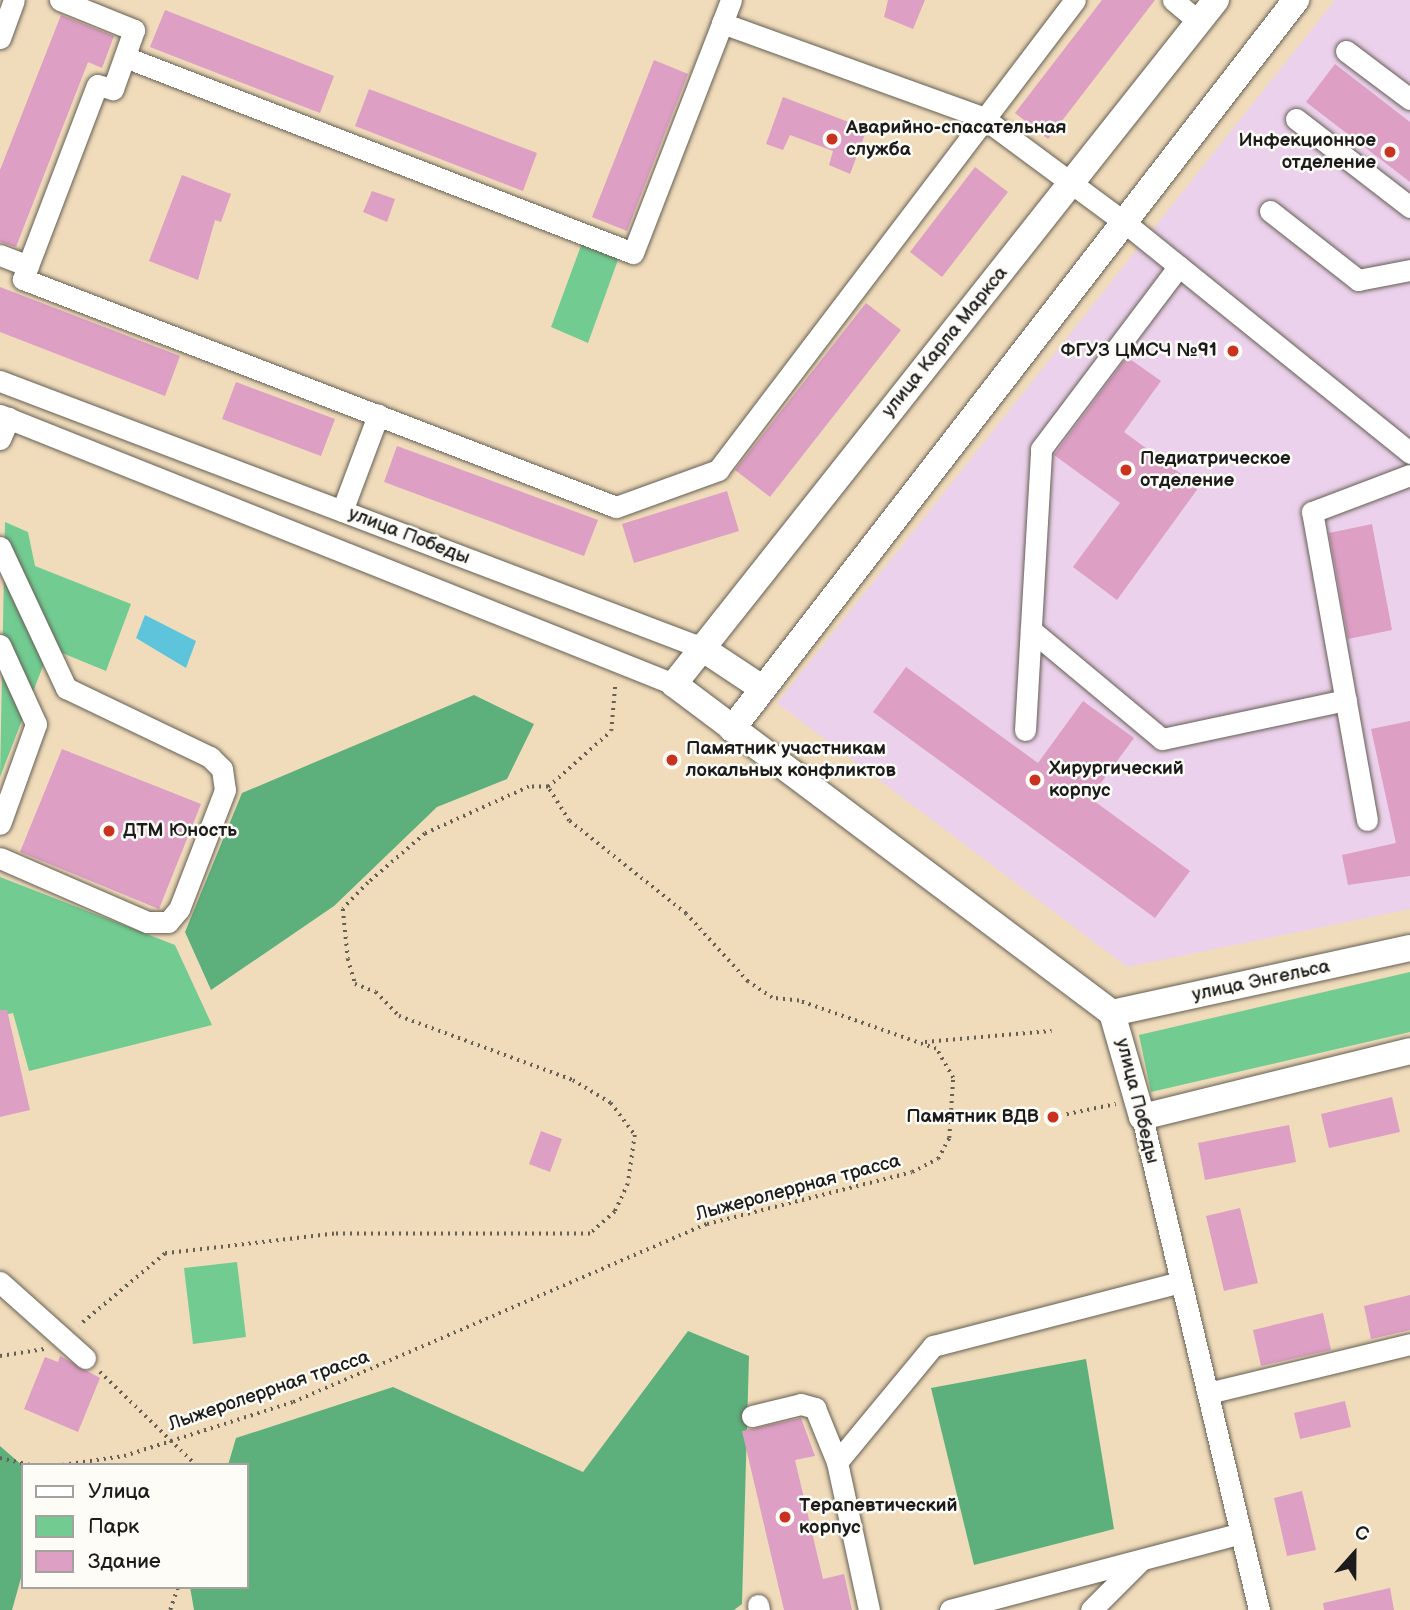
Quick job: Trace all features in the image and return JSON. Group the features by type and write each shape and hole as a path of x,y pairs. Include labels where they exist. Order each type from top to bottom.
{"main road":[{"name":"улица Карла Маркса","path":"674,684 700,647 1073,183 1216,0"},
{"path":"732,729 1296,0"},
{"name":"улица Победы","path":"700,647 762,688"},
{"name":"улица Победы","path":"674,684 1112,1013 1142,1117"},
{"name":"улица Энгельса","path":"1112,1013 1410,948"},
{"path":"1142,1117 1410,1051"}],"street":[{"path":"0,38 14,0"},
{"path":"60,0 134,30 113,89 97,85 23,278 616,507 718,470 982,117 1075,0"},
{"path":"125,57 633,253 730,0"},
{"path":"1172,0 1199,22"},
{"path":"722,23 982,117 1124,222 1410,453"},
{"path":"1346,51 1410,99"},
{"path":"1296,118 1410,207"},
{"path":"1270,211 1359,280 1410,270"},
{"path":"0,255 28,265"},
{"path":"1025,730 1041,449 1180,266"},
{"name":"улица Победы","path":"0,381 700,647"},
{"path":"342,511 378,415"},
{"path":"0,439 5,417"},
{"name":"улица Победы","path":"5,417 674,684"},
{"path":"1367,820 1312,512 1410,475"},
{"path":"0,547 66,688 210,757 222,769 225,790 179,909 168,922 147,922 0,858"},
{"path":"1031,630 1162,738 1346,700"},
{"path":"0,645 36,724 0,824"},
{"name":"улица Победы","path":"1142,1117 1259,1610"},
{"path":"0,1282 85,1358"},
{"path":"837,1462 933,1346 1181,1282"},
{"path":"1208,1393 1410,1344"},
{"path":"752,1416 801,1404 814,1408 837,1462 869,1610"},
{"path":"950,1610 998,1604 1241,1533"},
{"path":"1091,1610 1140,1561"}],"path":[{"path":"0,1356 34,1353 64,1340 165,1254 334,1234 590,1234 615,1212 628,1184 635,1135 611,1103 573,1080 399,1016 376,992 355,984 348,959 343,909 425,834 499,798 548,787 611,731 615,685"},
{"name":"Лыжеролеррная трасса","path":"76,1463 124,1456 361,1376 708,1224 876,1183 938,1159 950,1138 953,1078 944,1056 921,1042 772,998 748,982 676,905 569,821 548,787"},
{"path":"921,1042 1052,1031"},
{"path":"1053,1117 1116,1104"},
{"path":"85,1358 195,1463"},
{"path":"0,1458 22,1463"},
{"path":"170,1610 177,1589"}],"shaded area":[{"name":"ФГУЗ ЦМСЧ №91","path":"1335,0 1410,0 1410,909 1127,967 777,703"}],"green space":[{"path":"582,243 619,257 588,343 551,327"},
{"path":"5,522 28,532 35,566 131,604 106,671 50,648 0,777"},
{"path":"474,695 534,724 507,779 437,807 334,906 211,990 185,932 242,793"},
{"path":"0,877 175,945 212,1025 29,1071 13,1013 0,1016"},
{"path":"1410,972 1410,1032 1151,1092 1139,1035"},
{"path":"237,1262 246,1337 193,1344 184,1268"},
{"path":"688,1331 749,1356 742,1604 734,1610 194,1610 190,1589 248,1589 248,1463 229,1463 236,1438 393,1387 583,1472"},
{"path":"1086,1359 1114,1529 974,1565 931,1388"},
{"path":"0,1446 21,1464 21,1578 12,1610 0,1610"}],"water":[{"path":"145,615 196,641 186,668 136,638"}],"building":[{"path":"888,0 925,0 913,29 884,17"},
{"path":"1102,0 1155,0 1048,139 1015,113"},
{"path":"165,10 334,76 320,113 150,47"},
{"path":"61,15 114,36 102,68 88,62 16,247 0,242 0,170"},
{"path":"654,60 688,74 627,231 592,217"},
{"name":"Инфекционное отделение","path":"1335,64 1410,122 1410,182 1306,102"},
{"path":"369,89 537,153 523,191 355,126"},
{"name":"Аварийно-спасательная служба","path":"783,97 867,129 850,174 829,165 833,151 790,135 783,150 766,144"},
{"path":"975,167 1008,192 942,277 910,252"},
{"path":"182,175 231,194 221,222 215,220 198,280 149,261"},
{"path":"372,191 395,199 387,222 363,212"},
{"path":"0,287 180,356 165,396 0,332"},
{"path":"866,303 901,330 770,497 735,470"},
{"name":"Педиатрическое отделение","path":"1127,357 1161,381 1124,432 1199,487 1117,600 1073,567 1120,503 1054,455"},
{"path":"236,382 335,419 321,456 222,419"},
{"path":"397,446 598,520 584,556 384,482"},
{"path":"727,491 739,531 634,563 622,524"},
{"path":"1372,524 1392,630 1348,639 1329,533"},
{"name":"Хирургический корпус","path":"906,667 1038,763 1083,701 1134,738 1090,798 1190,871 1155,918 873,712"},
{"path":"1410,721 1410,876 1348,885 1342,855 1396,843 1371,729"},
{"name":"ДТМ Юность","path":"62,749 201,804 159,909 20,852"},
{"path":"0,1010 7,1010 30,1110 0,1117"},
{"path":"1392,1097 1400,1132 1329,1148 1321,1114"},
{"path":"1289,1125 1296,1162 1205,1180 1198,1143"},
{"path":"541,1131 562,1139 550,1172 529,1164"},
{"path":"1240,1208 1258,1283 1224,1291 1206,1216"},
{"path":"1410,1295 1410,1330 1371,1339 1364,1306"},
{"path":"1323,1313 1331,1350 1261,1366 1253,1330"},
{"path":"60,1356 100,1378 78,1432 24,1409 45,1357 58,1362"},
{"path":"1345,1401 1351,1427 1300,1439 1294,1413"},
{"name":"Терапевтический корпус","path":"801,1418 815,1456 795,1460 823,1579 844,1574 852,1610 784,1610 742,1431"},
{"path":"1302,1491 1316,1550 1287,1556 1274,1498"},
{"path":"1390,1588 1394,1610 1324,1610 1323,1603"}],"place":[{"name":"Аварийно-спасательная служба","path":"832,139"},
{"name":"Инфекционное отделение","path":"1390,152"},
{"name":"ФГУЗ ЦМСЧ №91","path":"1233,351"},
{"name":"Педиатрическое отделение","path":"1126,470"},
{"name":"Памятник участникам локальных конфликтов","path":"672,760"},
{"name":"Хирургический корпус","path":"1035,780"},
{"name":"ДТМ Юность","path":"109,831"},
{"name":"Памятник ВДВ","path":"1053,1117"},
{"name":"Терапевтический корпус","path":"785,1517"}]}
